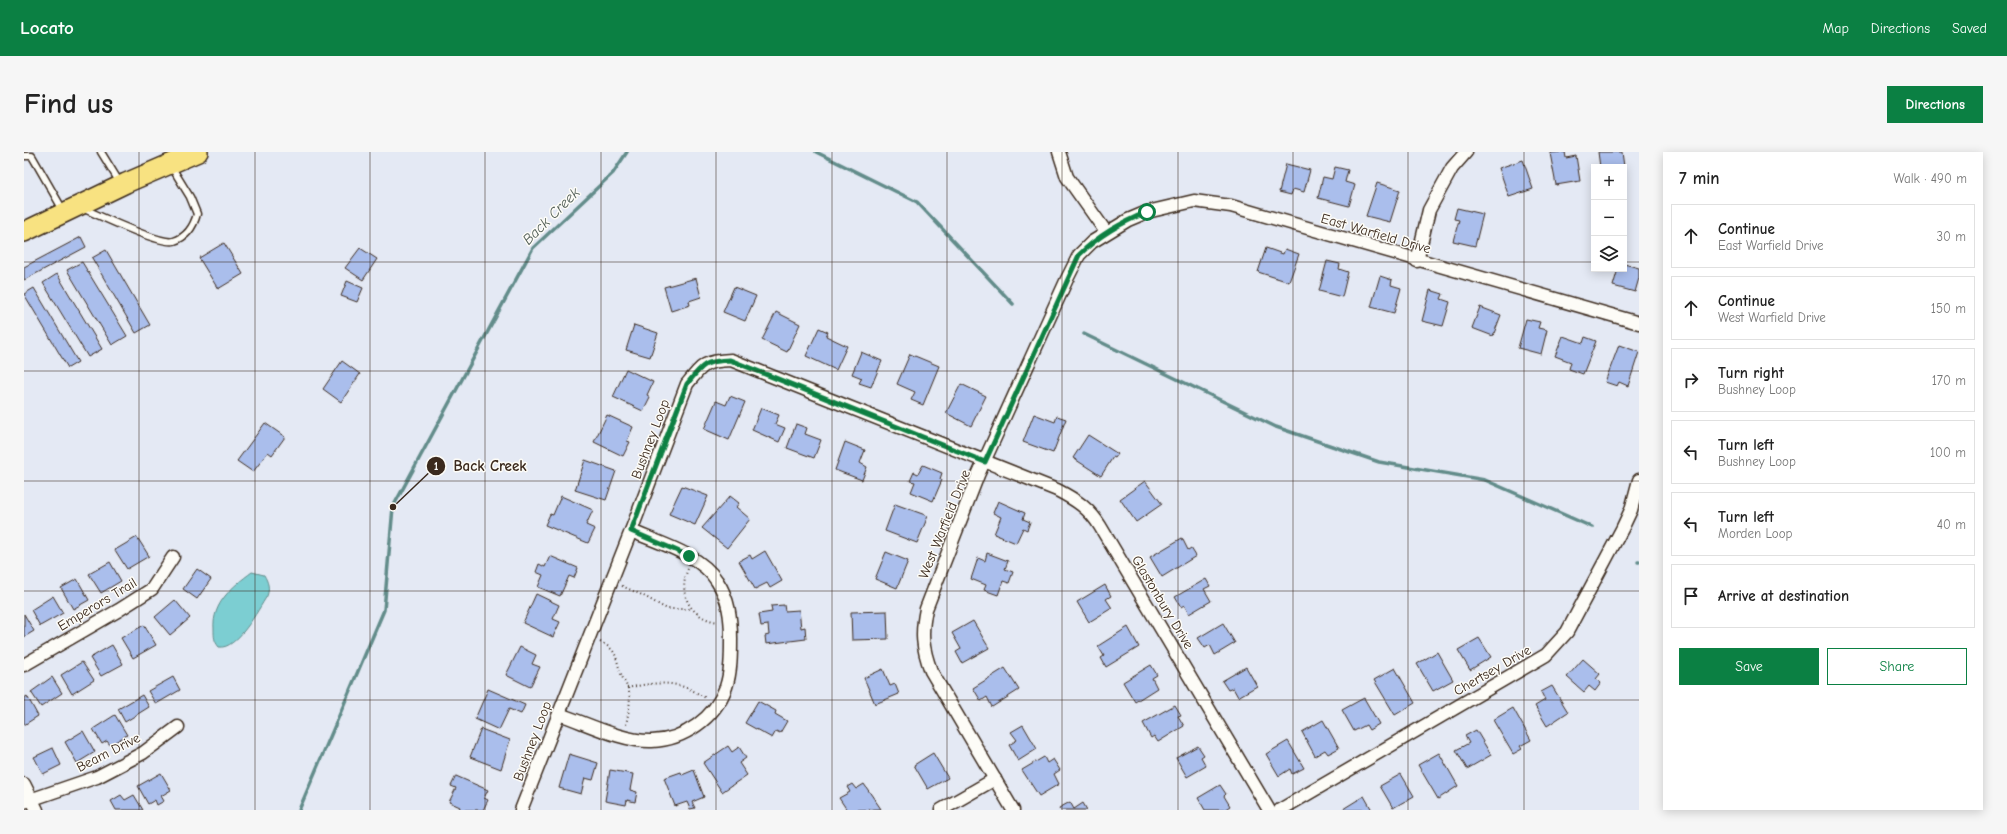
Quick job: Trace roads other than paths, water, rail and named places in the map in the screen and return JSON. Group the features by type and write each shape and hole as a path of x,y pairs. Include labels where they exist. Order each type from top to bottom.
{"main road":[{"path":"24,232 122,185 168,158 198,152"}],"street":[{"path":"1059,152 1067,177 1106,232"},
{"path":"1417,261 1429,210 1452,168 1466,152"},
{"name":"East Warfield Drive","path":"1106,232 1147,212 1194,201 1231,206 1417,261 1639,323"},
{"name":"West Warfield Drive","path":"1013,810 931,671 924,653 922,629 926,609 985,462 1079,255 1092,242 1106,232"},
{"name":"Bushney Loop","path":"521,810 687,384 697,370 711,361 730,360 985,462"},
{"name":"Glastonbury Drive","path":"985,462 1057,490 1078,500 1091,511 1269,810"},
{"name":"Chertsey Drive","path":"1280,810 1546,655 1567,632 1622,529 1631,510 1639,480"},
{"path":"559,714 631,739 650,741 664,740 682,734 702,721 718,704 726,686 731,661 729,610 716,580 689,556 631,531"},
{"name":"Emperors Trail","path":"24,665 119,610 152,588 173,557"},
{"name":"Beam Drive","path":"31,804 97,777 143,753 178,726"},
{"path":"941,810 994,778"},
{"path":"24,784 31,804"}],"lane":[{"path":"24,156 32,156 38,152"},
{"path":"101,152 122,185"},
{"path":"32,156 70,209 160,240 174,241 193,228 197,214 190,197 168,158"}],"water":[{"path":"252,572 264,575 268,585 267,596 253,619 240,636 226,646 219,647 215,641 214,634 214,620 216,611 220,603 231,589"}],"waterway":[{"name":"Back Creek","path":"299,810 384,610 393,507 533,248 613,173 627,152"},
{"path":"816,152 917,202 1013,304"},
{"path":"1084,334 1276,427 1379,462 1485,480 1592,527"}],"place":[{"name":"Back Creek","path":"393,507"}]}
